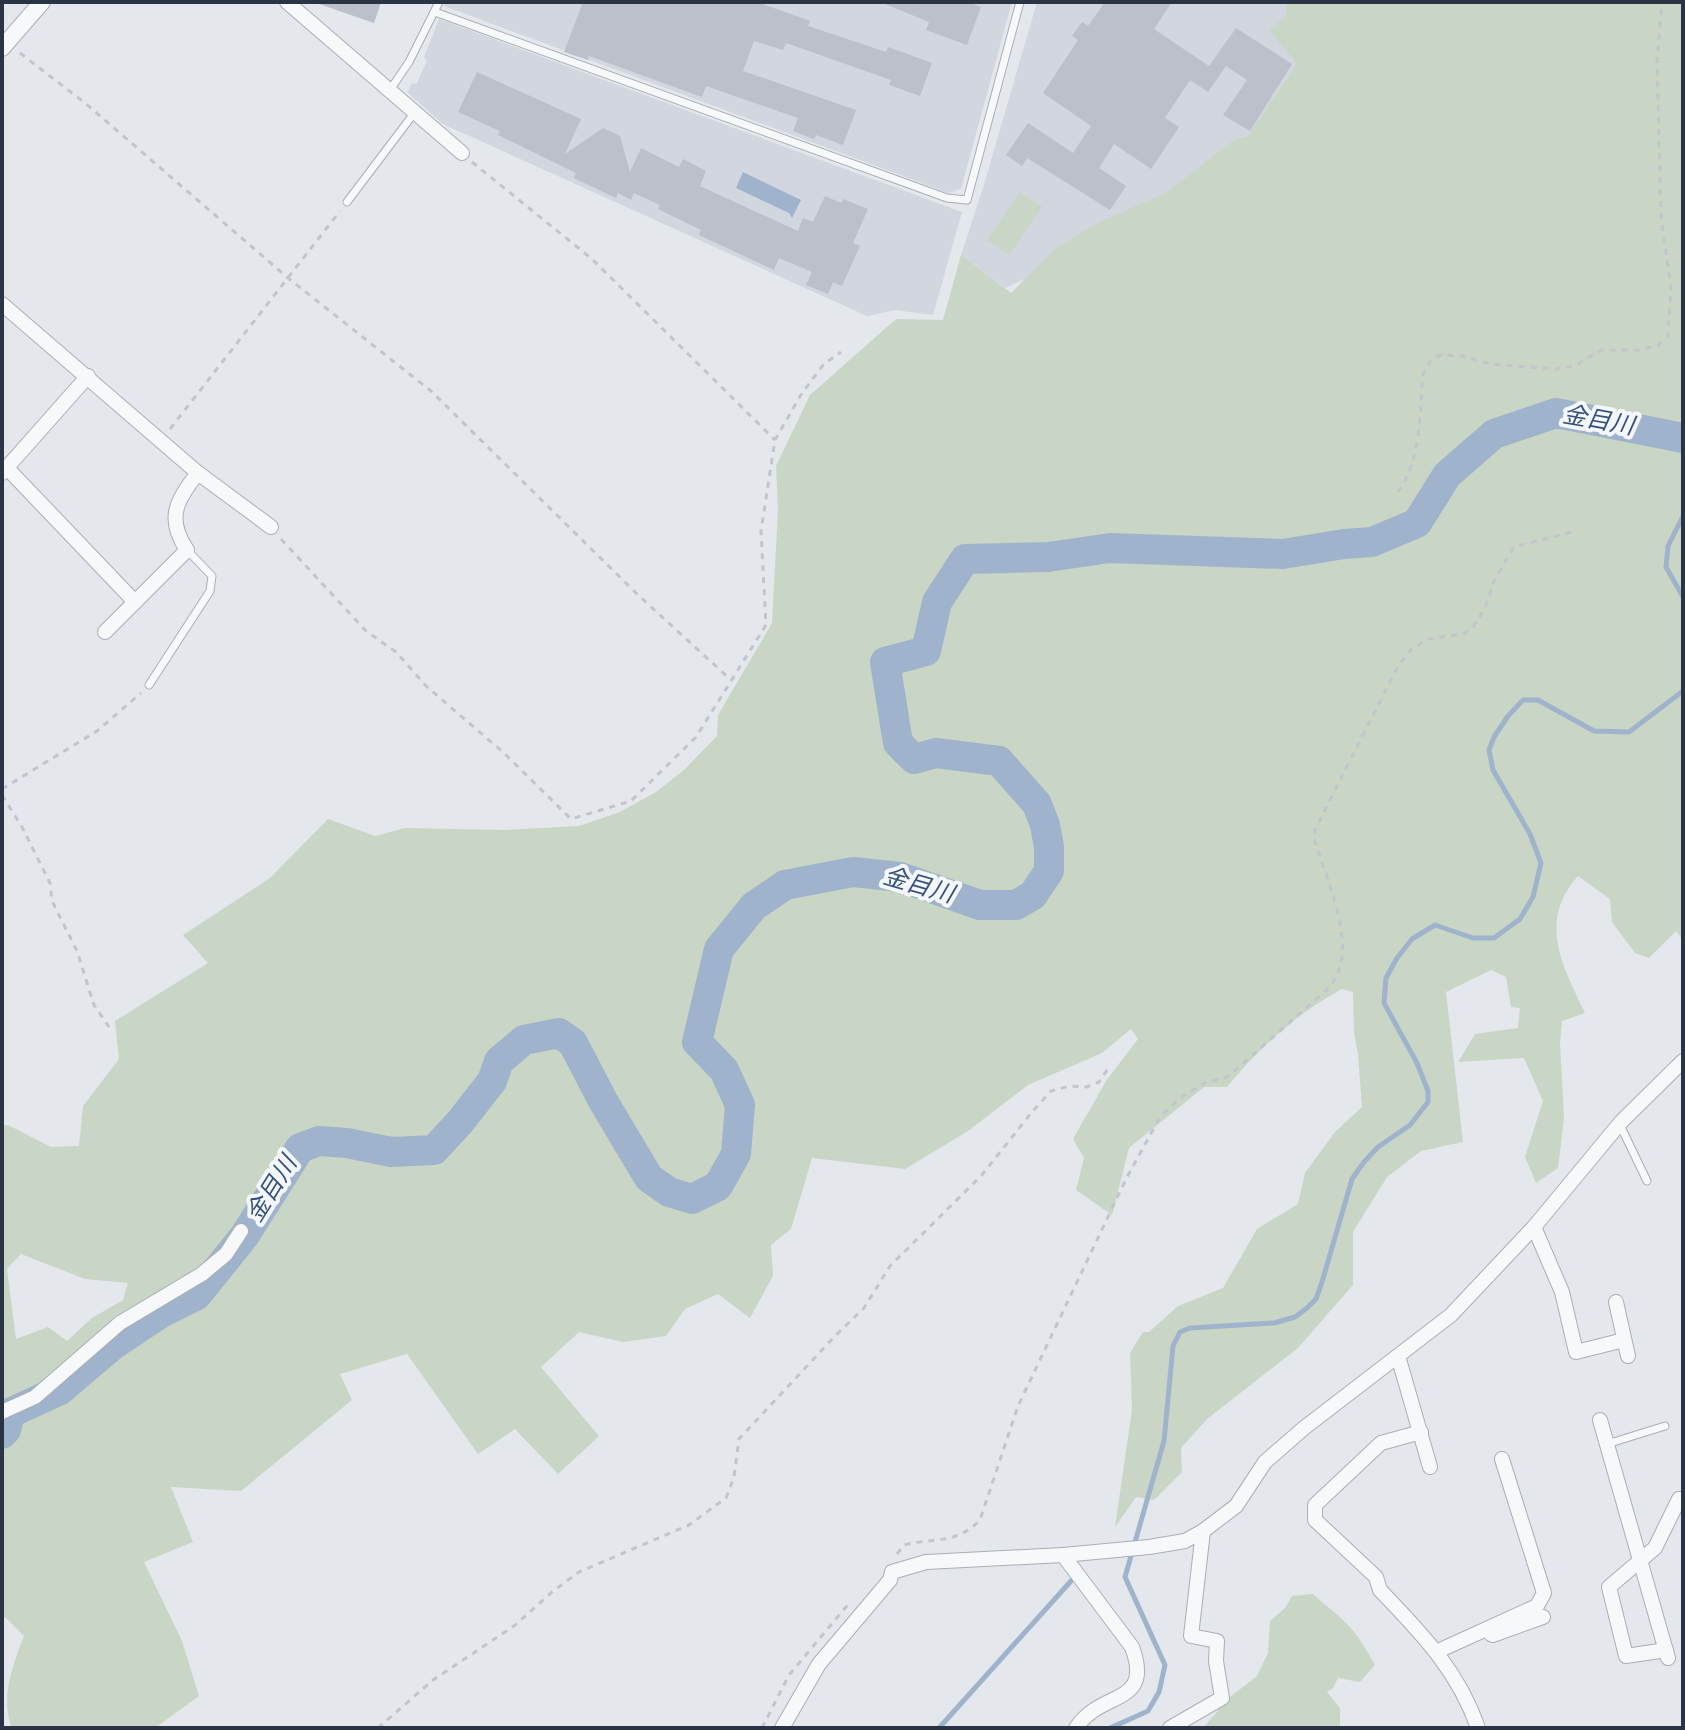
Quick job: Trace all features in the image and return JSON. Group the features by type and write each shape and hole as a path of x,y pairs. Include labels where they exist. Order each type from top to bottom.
{"street":[{"path":"4,45 42,2"},
{"path":"287,2 462,153"},
{"path":"2,304 198,473 271,527"},
{"path":"88,376 4,470 135,602"},
{"path":"105,632 187,550 181,541 175,517 182,493 198,473"},
{"path":"782,1728 819,1664 890,1580 892,1572 926,1562 1149,1547 1185,1541 1203,1531 1236,1506 1265,1462 1334,1403 1451,1315 1534,1227 1619,1125 1683,1061"},
{"path":"1534,1227 1562,1292 1577,1359 1624,1340"},
{"path":"2,1412 35,1397 120,1323 202,1274 226,1254 241,1231"},
{"path":"1616,1302 1628,1356"},
{"path":"1398,1356 1430,1467"},
{"path":"1600,1420 1642,1561 1667,1654 1626,1656 1609,1587 1642,1561 1655,1548 1679,1499 1683,1499"},
{"path":"1421,1432 1381,1443 1315,1505 1315,1520 1376,1577 1380,1590 1438,1651 1472,1711 1478,1728"},
{"path":"1438,1651 1537,1606 1544,1593 1502,1459"},
{"path":"1170,1728 1222,1698 1216,1661 1217,1641 1191,1636 1203,1531"},
{"path":"1063,1555 1132,1647 1138,1664 1137,1679 1127,1694 1100,1704 1083,1717 1076,1728"},
{"path":"1488,1628 1493,1635 1543,1617"}],"lane":[{"path":"390,90 409,62 439,2"},
{"path":"435,12 947,198 967,200 1020,2"},
{"path":"347,202 415,112"},
{"path":"149,685 210,591 212,576 187,550"},
{"path":"1619,1125 1647,1181"},
{"path":"1607,1444 1665,1426"}],"path":[{"path":"1398,492 1408,478 1412,461 1423,374 1430,362 1440,355 1463,356 1490,364 1556,369 1574,366 1602,350 1640,350 1658,345 1668,336 1671,287 1661,218 1658,77 1662,2"},
{"path":"4,45 85,103 288,278 431,391 637,594 731,680"},
{"path":"462,153 592,259 775,440"},
{"path":"161,440 347,202"},
{"path":"271,527 366,631 396,652 426,686 504,753 571,819 631,801 696,737 766,625 761,531 775,440 802,393 824,364 841,352"},
{"path":"892,1572 904,1545 955,1539 980,1520 1018,1406 1126,1179 1160,1117 1183,1096 1205,1083 1232,1073 1330,987 1340,970 1343,943 1338,913 1314,839 1315,830 1333,788 1398,666 1411,650 1427,639 1464,634 1474,626 1485,608 1494,581 1514,547 1575,531"},
{"path":"109,1027 94,1005 77,951 52,901 50,883 2,792 97,731 149,685"},
{"path":"378,1728 433,1680 505,1633 579,1572 689,1525 726,1498 734,1477 739,1439 864,1308 890,1266 981,1176 1051,1091 1070,1086 1086,1087 1099,1082 1109,1067"}],"shaded area":[{"path":"446,2 1012,2 961,189 949,193 444,6"},
{"path":"1037,2 1311,2 1320,81 1205,196 1005,288 961,255"},
{"path":"439,19 962,212 933,315 895,310 867,316 443,124 408,93 411,84 417,83 427,61 424,57"}],"green space":[{"path":"1286,2 1683,2 1683,941 1676,931 1649,958 1635,953 1612,922 1610,899 1578,876 1566,893 1556,927 1558,944 1562,961 1585,1013 1562,1021 1560,1043 1564,1118 1558,1168 1536,1183 1525,1157 1543,1101 1524,1058 1458,1062 1475,1034 1518,1028 1520,1008 1511,1007 1506,977 1491,970 1446,992 1463,1142 1421,1151 1387,1177 1353,1232 1353,1285 1298,1348 1207,1419 1181,1448 1182,1472 1154,1500 1136,1497 1115,1527 1132,1410 1130,1353 1143,1332 1149,1332 1178,1306 1223,1288 1257,1229 1298,1204 1305,1173 1335,1132 1362,1107 1353,992 1342,989 1280,1032 1227,1087 1204,1087 1129,1148 1112,1215 1076,1190 1084,1158 1073,1139 1106,1081 1138,1039 1131,1029 1102,1053 1028,1085 968,1131 905,1169 812,1158 791,1229 771,1245 773,1276 750,1318 718,1294 685,1309 666,1336 623,1342 579,1332 541,1367 599,1436 558,1474 515,1429 478,1454 407,1354 340,1374 352,1400 241,1491 171,1487 193,1542 144,1562 182,1641 199,1696 155,1728 12,1728 7,1694 24,1636 5,1617 2,1620 2,1125 8,1125 51,1147 79,1146 83,1106 119,1059 115,1021 208,963 183,935 270,878 328,819 375,836 405,828 505,830 579,826 620,812 656,792 684,770 717,736 718,715 772,623 778,509 776,466 810,395 896,319 943,320 961,255 1011,293 1056,248 1094,225 1167,192 1234,140 1248,136 1297,64 1269,30 1287,15","holes":["21,1254 85,1279 128,1283 123,1300 92,1318 67,1341 48,1327 16,1339 7,1269"]},
{"path":"1020,192 1042,207 1009,255 987,240"},
{"path":"1313,1594 1349,1626 1375,1665 1360,1682 1338,1678 1327,1692 1340,1708 1340,1728 1203,1728 1230,1697 1257,1676 1268,1653 1270,1621 1285,1608 1292,1596"}],"water":[{"path":"743,172 801,200 792,218 789,213 736,188"}],"building":[{"path":"319,2 381,2 374,23"},
{"path":"583,2 757,2 810,21 808,26 886,52 888,47 932,63 920,96 889,85 891,80 786,43 783,50 754,41 743,71 856,110 843,145 793,131 798,118 706,86 702,97 589,56 588,60 564,52"},
{"path":"880,2 967,2 981,7 967,45 926,30 929,22"},
{"path":"1105,2 1172,2 1154,29 1209,66 1236,28 1292,64 1250,131 1223,115 1247,80 1226,66 1208,92 1190,80 1165,118 1179,127 1151,169 1114,144 1099,168 1126,186 1110,210 1027,158 1022,166 1006,155 1028,123 1073,153 1091,126 1043,93 1078,40 1072,36 1082,22 1088,26"},
{"path":"477,72 581,119 565,154 603,128 620,136 630,172 641,148 679,167 683,159 706,171 700,186 798,231 803,218 813,222 825,196 868,209 853,243 860,246 842,286 833,282 828,294 806,285 812,272 779,258 774,270 699,235 701,230 658,209 660,205 634,193 631,200 618,193 616,198 574,178 576,173 498,135 500,131 458,112"}],"waterway":[{"name":"金目川","path":"2,1434 10,1413 60,1390 113,1345 161,1313 197,1295 245,1235 300,1148 319,1141 391,1152 434,1150 492,1081 499,1061 524,1040 559,1033 573,1043 649,1178 669,1192 692,1199 718,1186 736,1154 740,1105 724,1070 697,1042 719,949 754,906 785,885 853,872 900,877 980,905 1016,905 1033,895 1049,871 1049,847 1037,804 999,761 936,753 914,759 898,743 885,662 926,651 937,602 965,559 1048,557 1110,548 1283,554 1372,542 1417,523 1447,475 1494,434 1556,413 1683,438"},
{"path":"1683,516 1668,546 1666,567 1683,597"},
{"path":"1110,1728 1148,1711 1159,1692 1165,1665 1125,1577 1164,1441 1173,1346 1180,1332 1190,1328 1274,1323 1295,1317 1316,1299 1352,1179 1378,1147 1410,1125 1428,1102 1428,1091 1417,1063 1384,1003 1386,978 1412,939 1435,925 1473,938 1494,938 1520,919 1533,897 1541,863 1530,834 1493,770 1489,750 1494,737 1523,700 1538,700 1594,731 1629,732 1683,691"},
{"path":"939,1728 1071,1581"}]}
